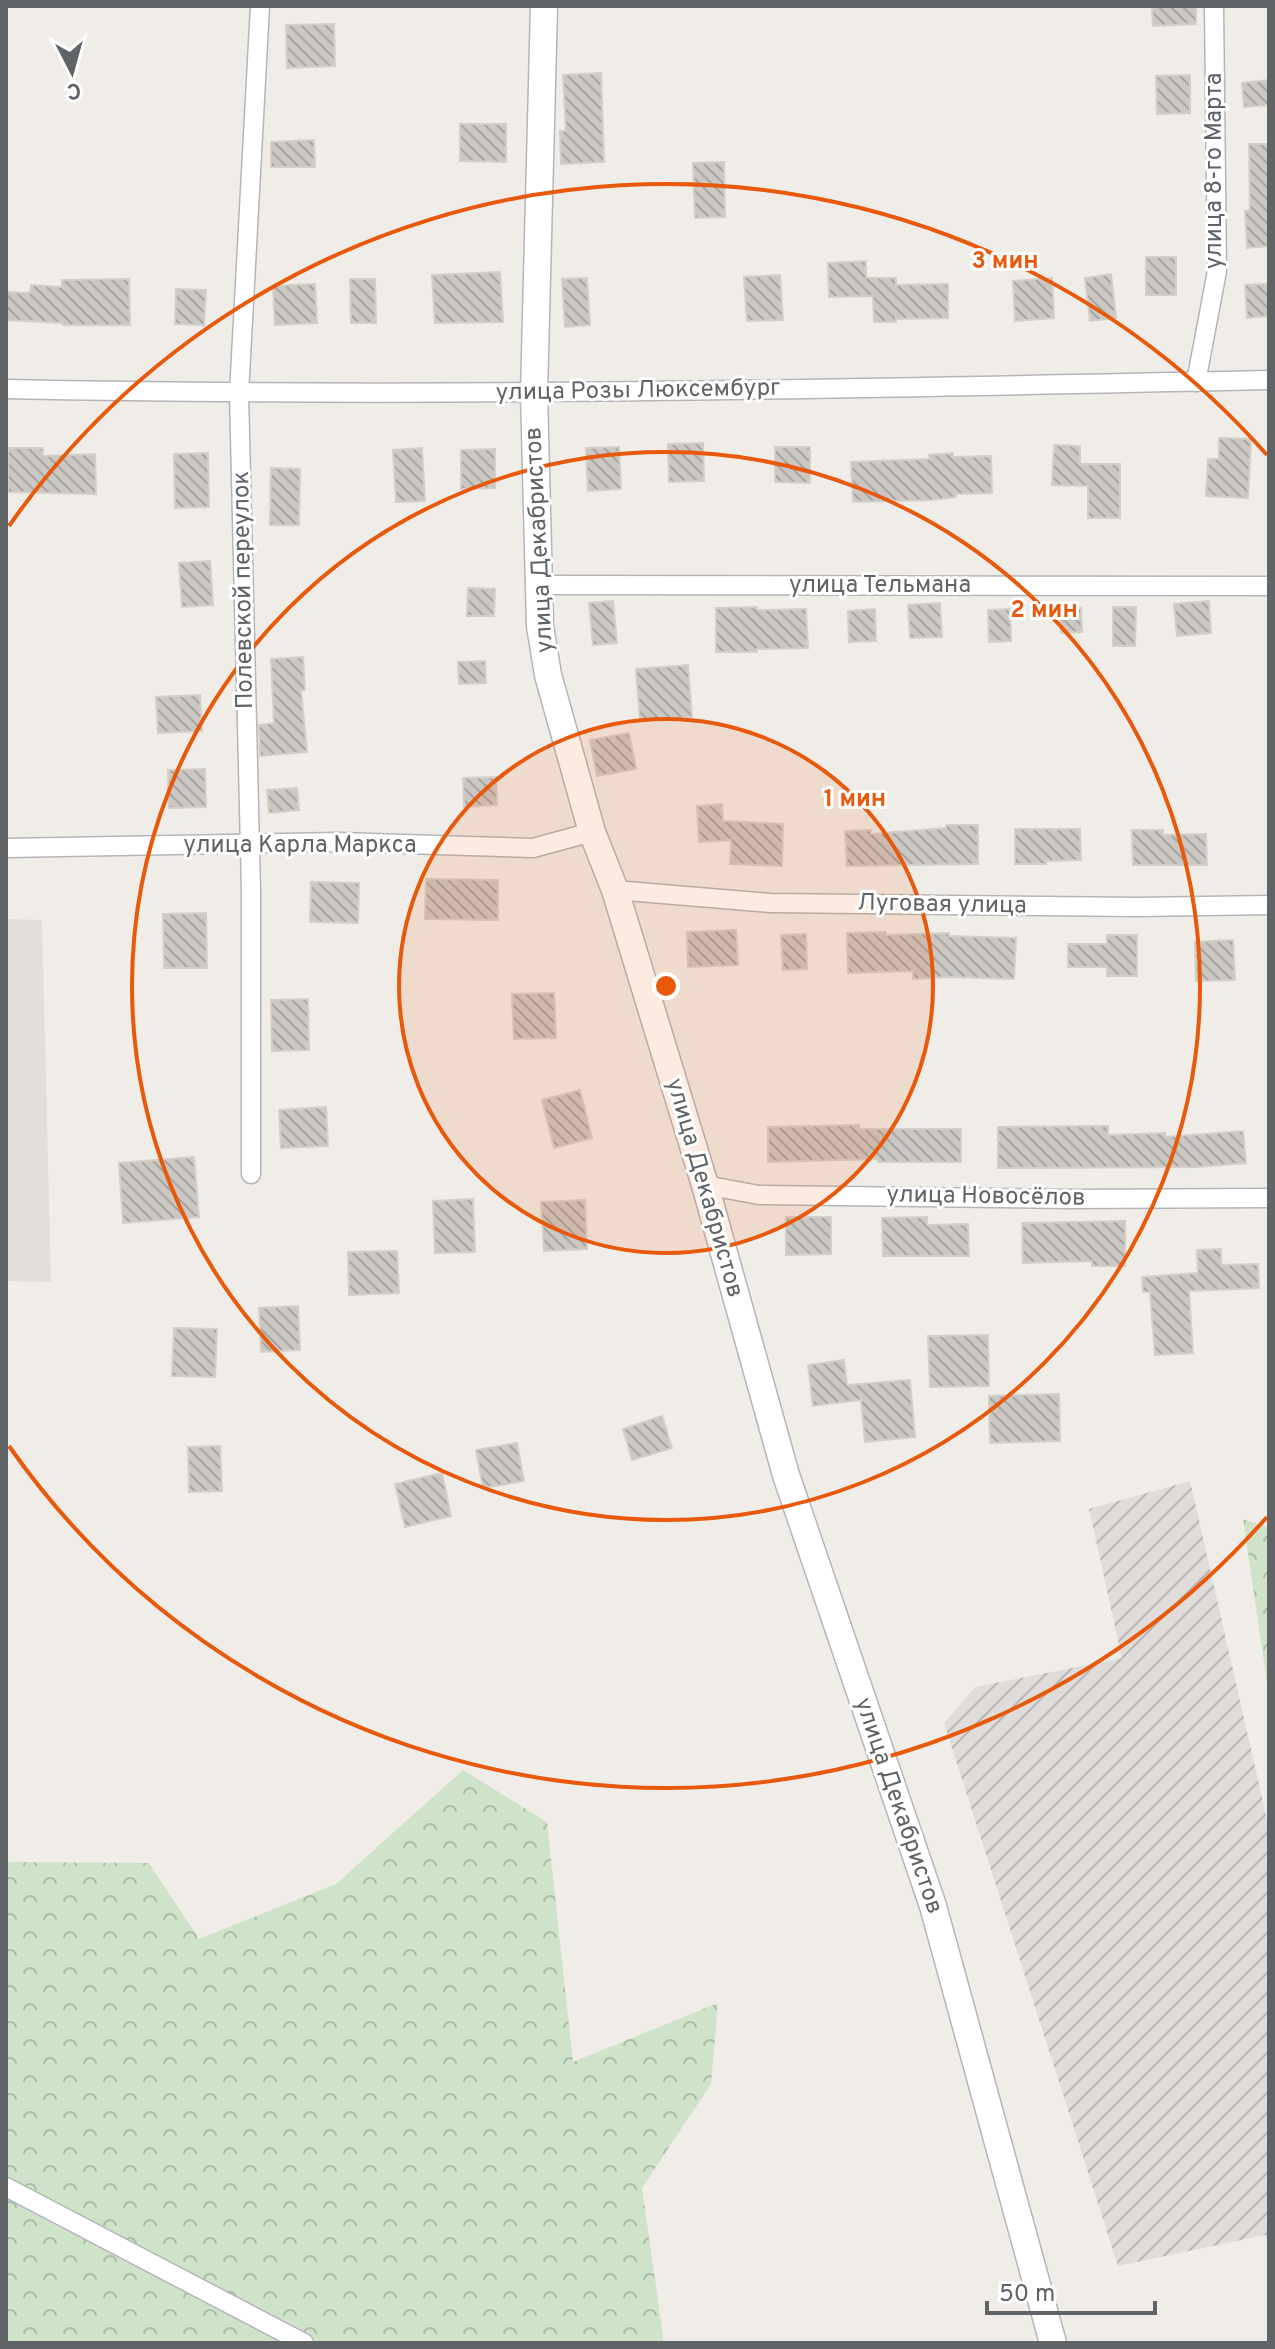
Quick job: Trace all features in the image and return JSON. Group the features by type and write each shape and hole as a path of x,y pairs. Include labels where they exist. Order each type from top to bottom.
{"street":[{"name":"Полевской переулок","path":"251,1174 250,845 239,394 260,6"},
{"name":"улица Декабристов","path":"544,6 534,393 540,626 548,675 592,832 615,890 705,1185 786,1475 933,1906 1053,2343"},
{"name":"улица 8-го Марта","path":"1196,382 1217,271 1214,6"},
{"name":"улица Розы Люксембург","path":"6,389 239,394 534,393 1269,380"},
{"name":"улица Тельмана","path":"539,585 1269,586"},
{"name":"улица Карла Маркса","path":"6,848 338,842 533,848 592,832"},
{"name":"Луговая улица","path":"615,890 770,903 1139,907 1269,905"},
{"name":"улица Новосёлов","path":"705,1185 759,1195 1269,1198"},
{"path":"6,2187 304,2343"}],"shaded area":[{"path":"6,919 42,920 51,1282 6,1281"},
{"path":"1190,1481 1269,1828 1269,2250 1265,2235 1118,2266 944,1723 975,1687 1122,1658 1089,1509"}],"green space":[{"path":"1243,1519 1269,1528 1269,1696"},
{"path":"463,1770 547,1822 573,2062 718,2003 711,2084 642,2188 664,2343 6,2343 6,1862 149,1863 199,1939 336,1884"}],"building":[{"path":"1152,6 1196,6 1196,24 1153,26"},
{"path":"334,24 335,66 287,68 286,25"},
{"path":"601,73 604,162 561,164 560,131 566,131 563,75"},
{"path":"1190,75 1190,113 1157,114 1156,76"},
{"path":"1269,80 1269,105 1244,107 1242,83"},
{"path":"460,124 506,124 506,162 460,161"},
{"path":"314,140 315,167 271,167 271,142"},
{"path":"1249,144 1269,144 1269,246 1247,248 1245,211 1250,210"},
{"path":"724,162 725,217 695,218 693,163"},
{"path":"1146,257 1176,257 1176,295 1146,295"},
{"path":"866,261 866,278 896,278 896,285 948,284 948,318 874,322 873,296 829,297 828,263"},
{"path":"500,272 503,322 435,323 432,275"},
{"path":"1111,274 1116,318 1090,321 1085,278"},
{"path":"780,275 783,320 747,321 744,277"},
{"path":"587,278 590,325 565,327 562,279"},
{"path":"1052,278 1054,318 1015,321 1013,281"},
{"path":"129,279 130,325 63,325 6,320 6,292 30,293 31,285 62,287 62,280"},
{"path":"350,279 375,279 376,323 351,323"},
{"path":"315,284 317,323 275,325 273,286"},
{"path":"1269,284 1269,316 1247,318 1245,285"},
{"path":"176,289 206,290 204,325 175,324"},
{"path":"1219,438 1251,439 1248,498 1206,496 1208,459 1219,459"},
{"path":"703,443 704,481 669,482 668,444"},
{"path":"1054,445 1080,446 1080,464 1120,464 1120,518 1088,518 1088,486 1052,485"},
{"path":"619,447 621,489 588,491 586,448"},
{"path":"775,447 810,447 810,483 775,482"},
{"path":"8,448 43,448 43,456 95,454 96,494 8,492"},
{"path":"422,448 425,501 396,502 393,450"},
{"path":"495,449 495,488 461,489 461,450"},
{"path":"208,453 209,507 175,508 174,454"},
{"path":"953,453 953,457 991,456 992,493 956,494 956,497 932,500 853,502 851,462 930,459 929,455"},
{"path":"271,468 300,469 299,525 270,525"},
{"path":"210,561 213,605 182,607 179,563"},
{"path":"468,588 495,589 494,616 467,616"},
{"path":"613,601 617,643 593,645 589,603"},
{"path":"1209,601 1211,633 1177,636 1174,604"},
{"path":"940,603 942,637 910,638 908,605"},
{"path":"757,607 757,610 806,609 808,648 716,652 716,608"},
{"path":"1113,607 1136,607 1135,646 1113,646"},
{"path":"1081,608 1082,632 1061,633 1060,610"},
{"path":"875,609 876,641 849,642 848,611"},
{"path":"1010,609 1011,641 989,642 988,610"},
{"path":"303,657 305,690 301,691 307,752 260,756 259,725 274,723 271,659"},
{"path":"485,661 486,683 459,684 458,662"},
{"path":"688,665 692,717 640,721 636,669"},
{"path":"200,695 202,731 158,733 156,697"},
{"path":"629,733 636,769 597,776 590,740"},
{"path":"205,769 206,807 169,808 168,770"},
{"path":"496,777 497,805 464,807 463,778"},
{"path":"297,788 299,810 269,813 267,790"},
{"path":"722,804 723,821 783,824 782,866 730,864 731,840 699,842 697,806"},
{"path":"946,825 978,825 978,864 847,866 845,831 871,830 871,834 946,828"},
{"path":"1015,829 1080,829 1081,860 1015,864"},
{"path":"1132,830 1163,830 1163,835 1206,834 1207,865 1133,865"},
{"path":"426,879 498,880 498,920 425,919"},
{"path":"311,882 359,883 358,923 310,922"},
{"path":"206,913 207,968 164,968 163,914"},
{"path":"736,930 738,965 688,967 687,932"},
{"path":"886,932 886,935 949,933 949,936 1016,938 1014,979 913,979 913,971 848,973 847,933"},
{"path":"806,934 807,969 783,970 781,935"},
{"path":"1107,935 1137,935 1137,976 1107,976 1107,967 1068,967 1068,944 1107,944"},
{"path":"1233,940 1235,980 1196,981 1195,942"},
{"path":"554,993 556,1038 514,1039 512,994"},
{"path":"308,999 309,1050 272,1051 271,1000"},
{"path":"580,1090 592,1138 554,1148 542,1100"},
{"path":"326,1107 328,1146 281,1148 279,1110"},
{"path":"859,1125 859,1129 961,1129 961,1162 878,1162 878,1159 768,1162 768,1127"},
{"path":"1108,1126 1108,1135 1165,1133 1165,1137 1243,1131 1246,1163 1196,1167 998,1168 998,1127"},
{"path":"194,1157 199,1217 123,1223 119,1163"},
{"path":"473,1199 475,1252 435,1253 433,1201"},
{"path":"585,1200 587,1249 544,1251 541,1202"},
{"path":"786,1217 831,1217 831,1254 786,1255"},
{"path":"927,1217 927,1225 968,1224 969,1256 883,1256 882,1218"},
{"path":"1125,1221 1125,1266 1092,1266 1092,1261 1023,1263 1022,1223"},
{"path":"1221,1249 1221,1265 1258,1264 1259,1288 1189,1291 1193,1353 1155,1355 1150,1292 1143,1292 1142,1277 1198,1273 1197,1250"},
{"path":"397,1251 399,1293 349,1295 348,1252"},
{"path":"298,1306 300,1350 261,1352 259,1308"},
{"path":"174,1328 217,1329 215,1377 172,1376"},
{"path":"988,1335 989,1386 930,1387 928,1336"},
{"path":"844,1360 847,1385 910,1380 915,1437 865,1442 861,1400 813,1406 808,1365"},
{"path":"1059,1394 1060,1441 990,1443 989,1396"},
{"path":"662,1416 672,1448 632,1460 623,1429"},
{"path":"517,1443 524,1481 483,1488 476,1450"},
{"path":"220,1446 222,1491 189,1492 188,1447"},
{"path":"442,1473 451,1516 405,1527 395,1484"}]}
